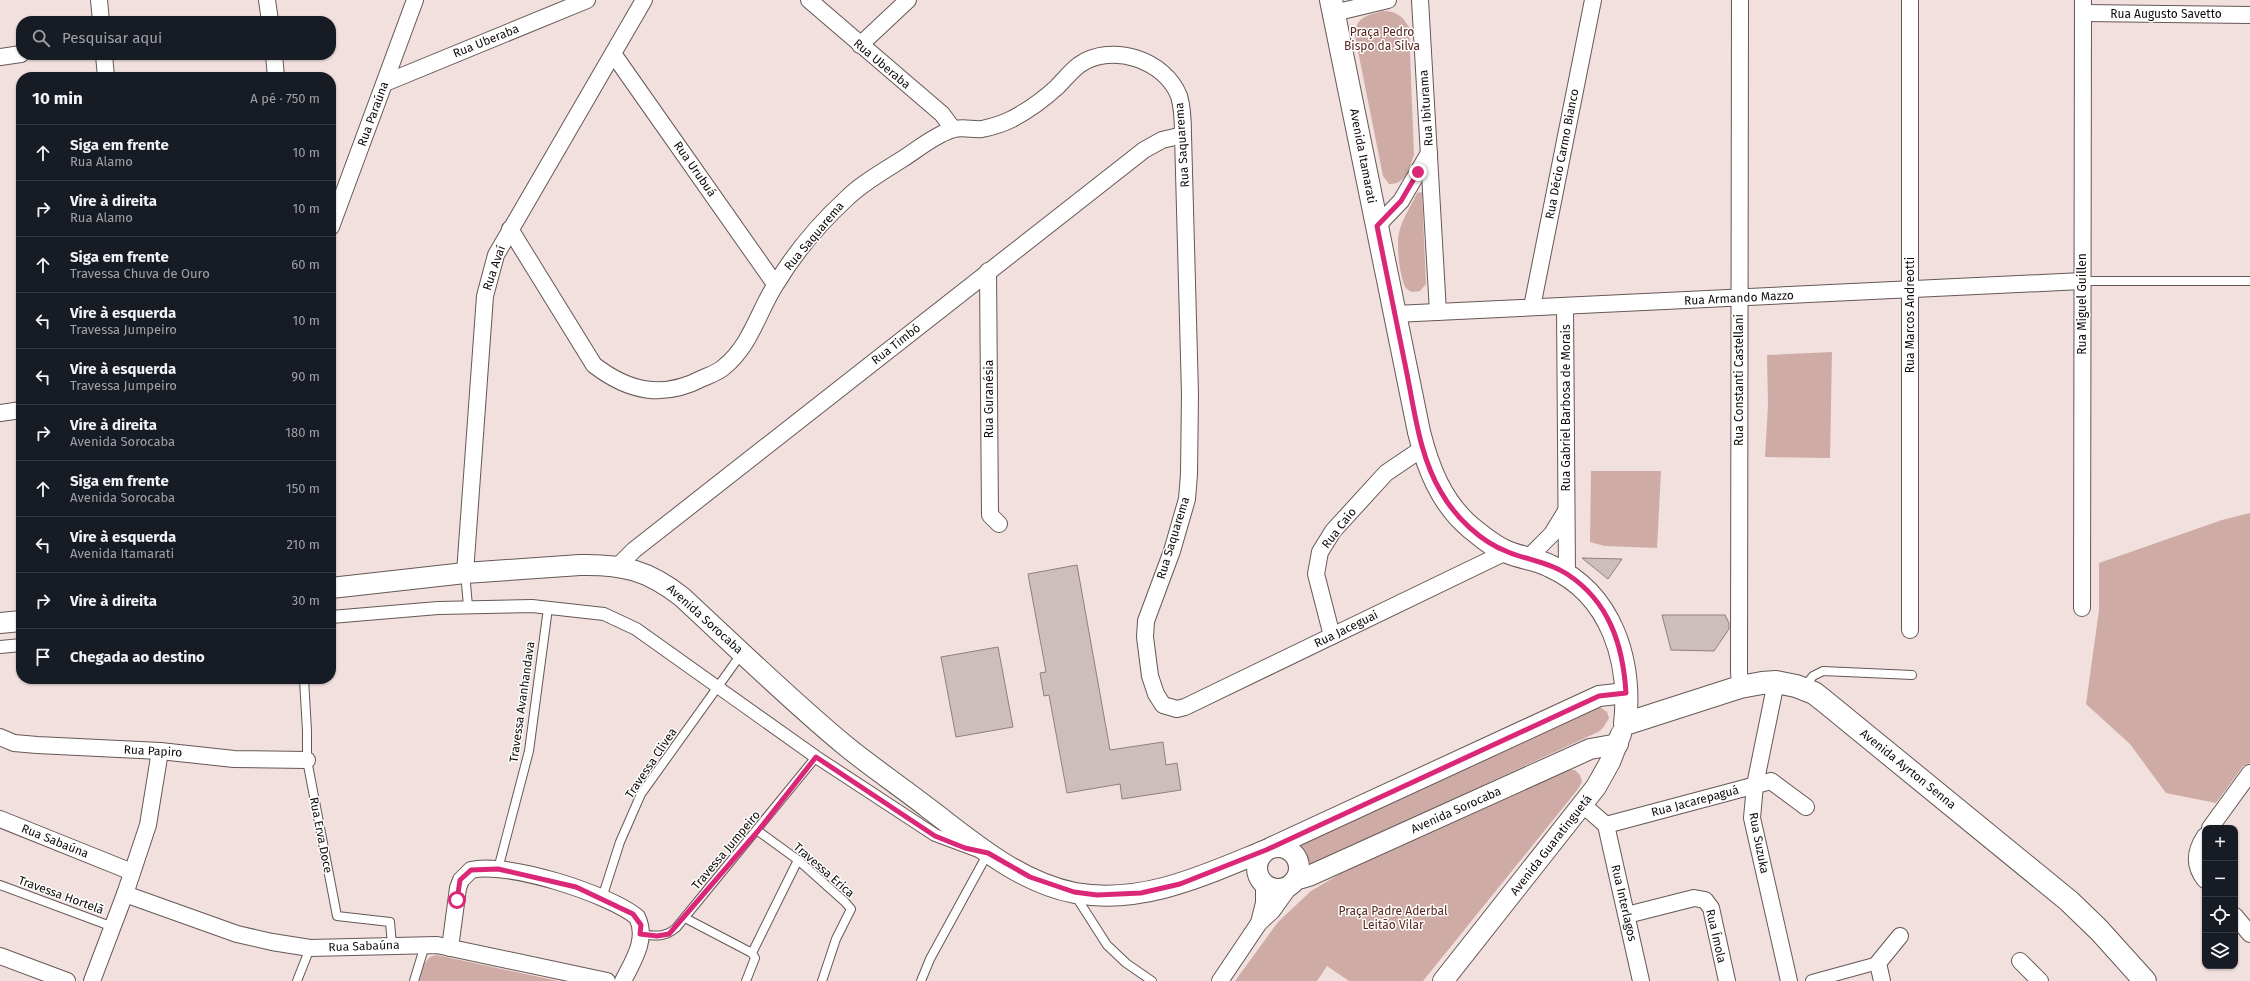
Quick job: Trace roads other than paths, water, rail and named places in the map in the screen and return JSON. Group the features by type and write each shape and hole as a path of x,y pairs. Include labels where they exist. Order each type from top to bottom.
{"main road":[{"name":"Avenida Itamarati","path":"1332,6 1423,448 1438,487 1454,511 1469,526 1506,552 1549,565 1567,574 1594,599 1610,620 1618,641 1624,664 1626,693"},
{"name":"Avenida Ayrton Senna","path":"1625,724 1740,687 1776,682 1804,688 1823,700 2045,880 2099,930 2145,981"},
{"name":"Avenida Guaratinguetá","path":"1625,724 1626,693"}],"street":[{"path":"99,0 101,16"},
{"path":"268,0 270,16"},
{"name":"Rua Paraúna","path":"336,214 415,0"},
{"name":"Rua Uberaba","path":"385,83 586,0"},
{"name":"Rua Avaí","path":"465,573 485,296 496,255 614,55 644,0"},
{"name":"Rua Uberaba","path":"810,0 860,45 942,114 953,129"},
{"path":"860,45 908,0"},
{"path":"1332,6 1388,0"},
{"name":"Rua Ibiturama","path":"1420,0 1438,312"},
{"name":"Rua Décio Carmo Bianco","path":"1532,308 1593,0"},
{"name":"Rua Constanti Castellani","path":"1740,0 1740,687"},
{"name":"Rua Marcos Andreotti","path":"1910,0 1910,630"},
{"name":"Rua Augusto Savetto","path":"2083,7 2250,15"},
{"name":"Rua Miguel Guillen","path":"2082,608 2083,7"},
{"path":"0,57 16,55"},
{"name":"Rua Urubuá","path":"614,55 775,284"},
{"name":"Rua Saquarema","path":"510,229 594,365 611,378 637,387 661,392 692,384 724,367 752,334 775,284 814,234 847,197 937,136 953,129 983,129 1010,120 1035,107 1079,65 1105,55 1121,55 1143,61 1160,71 1178,95 1182,106 1190,394 1190,474 1187,499 1172,551 1146,621 1145,637 1150,676 1156,694 1163,705 1170,708 1185,707"},
{"path":"104,60 106,72"},
{"path":"274,60 276,72"},
{"name":"Rua Timbó","path":"618,566 634,550 1144,150 1162,140 1183,135"},
{"path":"1377,226 1401,201 1429,153"},
{"name":"Rua Guranésia","path":"988,271 990,515 999,524"},
{"name":"Rua Armando Mazzo","path":"1395,314 2082,281"},
{"name":"Rua Gabriel Barbosa de Morais","path":"1566,306 1567,574"},
{"path":"0,413 16,411"},
{"name":"Rua Caio","path":"1332,636 1316,574 1320,552 1333,531 1386,473 1423,448"},
{"name":"Rua Gabriel Barbosa de Morais","path":"1528,558 1552,534 1561,522 1566,510"},
{"name":"Rua Jaceguai","path":"1185,707 1506,552"},
{"name":"Avenida Sorocaba","path":"336,587 465,573 580,565 618,566 646,574 667,586 848,748 988,853 1030,877 1074,892 1097,895 1141,893 1168,888 1212,872 1268,849 1599,696 1626,693"},
{"name":"Avenida Sorocaba","path":"336,617 468,606 548,608 604,614 623,621 636,629 816,757 935,836 965,848 988,853"},
{"path":"0,624 16,622"},
{"path":"0,647 16,645"},
{"name":"Rua Suzuka","path":"1776,682 1755,785 1752,818 1789,981"},
{"name":"Avenida Guaratinguetá","path":"1443,981 1583,805 1603,776 1618,744 1625,724"},
{"name":"Rua Papiro","path":"0,737 14,743 37,745 160,751 234,759 307,760"},
{"name":"Avenida Sorocaba","path":"1293,882 1590,749 1618,744"},
{"path":"92,981 125,894 148,825 160,751"},
{"path":"2212,825 2250,773"},
{"name":"Rua Jacarepaguá","path":"1606,825 1772,781 1806,807"},
{"path":"1583,805 1606,825"},
{"name":"Rua Sabaúna","path":"0,819 132,872"},
{"name":"Rua Interlagos","path":"1606,825 1641,981"},
{"path":"2202,841 2196,852 2198,868 2202,875"},
{"path":"1220,981 1259,923 1272,911 1293,882 1299,866 1295,856 1281,847 1268,849 1257,864 1262,881 1264,904 1259,923"},
{"path":"450,948 460,880 471,870 498,869 558,882 602,898 637,918 641,925 639,948 623,981"},
{"name":"Avenida Sorocaba","path":"1212,872 1244,872 1262,881"},
{"path":"1262,881 1275,888 1281,888 1293,882"},
{"name":"Rua Sabaúna","path":"125,894 242,935 310,948 425,945 450,948 607,981"},
{"name":"Rua Ímola","path":"1627,915 1694,898 1705,900 1711,908 1727,981"},
{"path":"2238,920 2250,934"},
{"path":"1812,981 1878,963 1900,936"},
{"path":"0,956 67,981"},
{"path":"2020,961 2040,981"},
{"path":"1878,963 1882,981"}],"lane":[{"path":"2082,281 2250,280"},
{"path":"465,573 468,606"},
{"name":"Travessa Avanhandava","path":"498,869 530,751 548,608"},
{"name":"Travessa Clivea","path":"602,898 620,842 641,794 742,652"},
{"path":"1804,688 1814,676 1823,671 1912,675"},
{"name":"Rua Erva Doce","path":"304,684 307,760 337,916 390,922 392,945"},
{"name":"Travessa Jumpeiro","path":"640,934 657,936 669,934 685,918 758,831 816,757"},
{"name":"Travessa Erica","path":"758,831 798,860 845,902 850,909 836,939 822,981"},
{"path":"921,981 930,959 988,853"},
{"path":"752,953 798,860"},
{"name":"Travessa Hortelã","path":"0,885 113,927"},
{"path":"1074,892 1107,945 1126,963 1152,981"},
{"path":"685,918 752,953 755,958 746,981"},
{"path":"414,981 425,945"},
{"path":"297,981 310,948"}],"park label":[{"name":"Praça Pedro Bispo da Silva","path":"1382,39"},
{"name":"Praça Padre Aderbal Leitão Vilar","path":"1393,918"}]}
